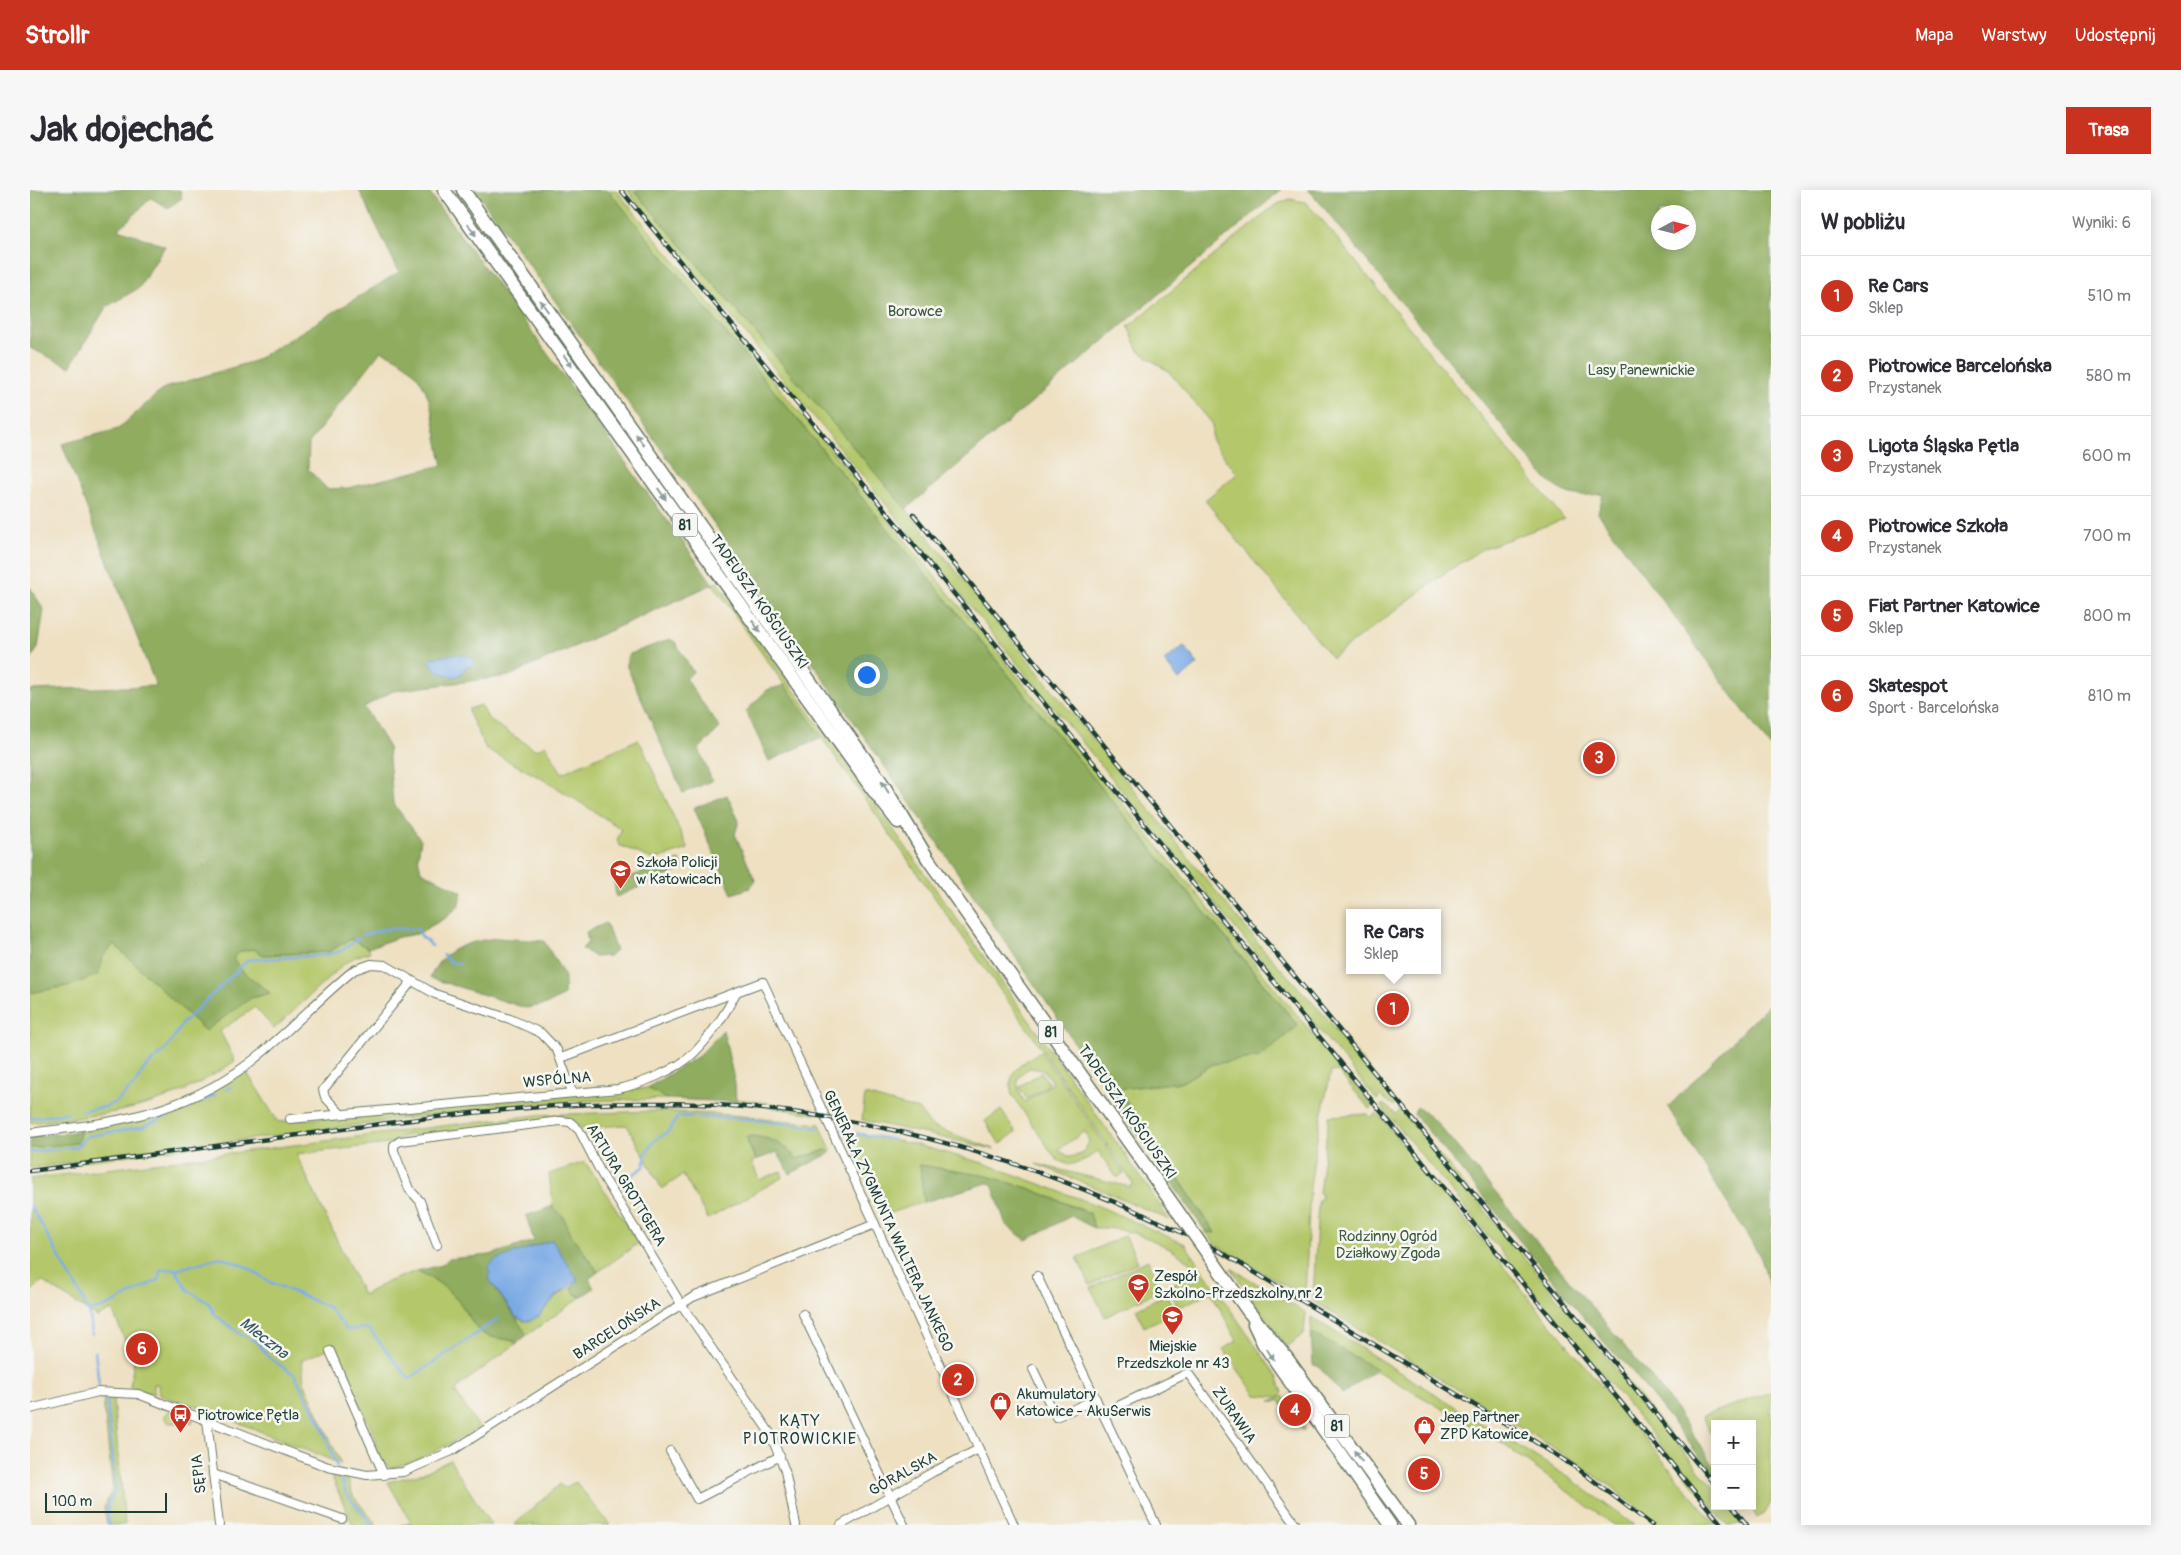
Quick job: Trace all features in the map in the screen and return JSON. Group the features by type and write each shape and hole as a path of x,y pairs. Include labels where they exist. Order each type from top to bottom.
{"main road":[{"name":"TADEUSZA KOŚCIUSZKI","path":"444,190 873,790 928,859 1248,1311 1286,1357 1408,1525"},
{"name":"TADEUSZA KOŚCIUSZKI","path":"463,190 882,783 928,859"},
{"name":"TADEUSZA KOŚCIUSZKI","path":"1248,1311 1263,1343 1390,1525"}],"street":[{"name":"WSPÓLNA","path":"30,1133 130,1119 168,1108 201,1094 255,1058 354,970 366,964 376,963 393,968 412,982 435,994 531,1028 548,1038 555,1045 561,1058 762,982"},
{"path":"341,1114 325,1097 323,1090 412,982"},
{"name":"GENERAŁA ZYGMUNTA WALTERA JANKEGO","path":"762,982 1014,1525"},
{"name":"WSPÓLNA","path":"290,1119 618,1089 661,1074 694,1054 730,1005 736,993"},
{"path":"561,1058 572,1092"},
{"name":"ARTURA GROTTGERA","path":"437,1245 420,1201 409,1189 394,1151 394,1145 400,1141 479,1129 560,1121 570,1122 579,1130 601,1173 681,1304 770,1433 780,1456 796,1525"},
{"name":"BARCELOŃSKA","path":"30,1409 81,1395 117,1392 138,1394 345,1472 384,1475 417,1468 452,1451 681,1304 736,1278 875,1224"},
{"path":"1037,1276 1156,1525"},
{"path":"803,1314 904,1525"},
{"path":"330,1351 384,1475"},
{"path":"1033,1369 1056,1417 1096,1399"},
{"name":"ŻURAWIA","path":"1103,1413 1188,1373 1296,1525"},
{"name":"SĘPIA","path":"207,1420 219,1525"},
{"name":"GÓRALSKA","path":"841,1525 890,1496 980,1450"},
{"path":"670,1451 697,1499 780,1456"},
{"path":"213,1474 342,1519"}],"green space":[{"path":"30,190 180,190 182,198 168,208 151,198 119,229 165,246 139,288 106,307 70,367 30,348"},
{"path":"359,190 427,190 713,584 509,676 393,691 364,707 388,746 393,803 421,840 418,857 421,871 462,892 458,907 447,917 417,934 399,937 368,948 351,939 328,952 264,955 253,949 239,952 233,959 243,972 270,993 251,998 205,1031 114,944 102,958 99,974 72,985 30,993 30,690 156,686 62,444 118,429 164,388 254,361 399,272","holes":["381,351 399,360 412,370 422,383 432,413 443,465 348,488 327,489 308,469 309,443"]},
{"path":"475,190 608,190 1298,1026 1259,1057 1213,1064 1182,1082 1118,1089 1215,1233 1206,1232 813,664"},
{"name":"Rodzinny Ogród Działkowy Zgoda","path":"608,190 616,190 1373,1107 1370,1109 1367,1106 1338,1071 1331,1072 1318,1131 1310,1188 1305,1297 1216,1245 1206,1232 1215,1232 1118,1089 1182,1082 1213,1064 1258,1057 1298,1025"},
{"path":"627,190 634,190 906,509 1262,948 1326,1017 1397,1103 1394,1106 1381,1096 1377,1100"},
{"name":"Borowce","path":"634,190 1281,190 906,509"},
{"name":"Lasy Panewnickie","path":"1307,190 1771,190 1771,748 1598,513 1603,494 1579,495 1566,493 1546,479 1311,192"},
{"path":"1290,199 1305,202 1323,221 1564,519 1482,549 1442,575 1332,658 1205,500 1237,474 1212,441 1212,423 1169,372 1139,351 1128,327 1275,205"},
{"path":"717,582 1148,1187 1169,1220 1109,1193 1036,1164 1130,1187 1133,1183 1046,1055 713,584"},
{"path":"30,587 44,610 38,648 30,660"},
{"path":"670,639 675,642 693,672 686,679 720,728 699,749 712,781 683,793 627,667 627,658 630,654"},
{"path":"785,685 822,737 769,761 746,711 767,690"},
{"path":"481,705 489,720 536,750 545,745 562,773 637,740 641,744 688,849 654,860 619,845 617,840 621,831 620,828 548,782 486,749 469,713 469,709"},
{"path":"727,795 739,821 735,834 755,880 750,888 732,894 694,808"},
{"path":"680,860 683,869 616,897 614,882"},
{"path":"606,923 616,951 610,956 595,957 582,949 588,942 586,932"},
{"path":"497,938 544,941 565,977 564,995 548,1004 526,1008 430,978 441,960 457,948"},
{"path":"351,939 368,948 370,952 355,957 344,964 274,1029 255,1007 220,1031 235,1061 209,1077 161,1100 137,1107 87,1116 30,1123 30,993 72,985 114,944 205,1030 251,998 270,993 243,972 233,959 239,952 253,949 264,955 328,952"},
{"path":"1771,1002 1771,1293 1761,1258 1668,1107"},
{"path":"723,1030 735,1084 736,1102 668,1099 647,1088 700,1055"},
{"path":"1041,1051 1124,1173 1117,1178 1098,1151 1083,1161 1073,1164 1056,1159 1012,1095 1011,1080 1014,1073 1023,1063","holes":["1030,1068 1043,1070 1053,1083 1025,1102 1018,1088 1018,1083 1021,1075","1085,1131 1089,1142 1082,1154 1070,1157 1058,1150"]},
{"path":"246,1071 278,1122 647,1088 668,1099 576,1101 480,1109 30,1168 30,1148 77,1143 81,1131 127,1123 167,1110 186,1103"},
{"path":"1041,1072 1049,1084 1027,1099 1019,1087"},
{"path":"865,1095 919,1110 931,1126 994,1149 862,1120"},
{"path":"736,1099 812,1109 815,1114 736,1102"},
{"path":"1383,1104 1396,1114 1400,1111 1398,1108 1400,1107 1711,1484 1711,1506 1381,1106"},
{"path":"1417,1107 1436,1122 1664,1393 1711,1461 1711,1471 1628,1366 1610,1349 1414,1114"},
{"path":"1001,1110 1016,1132 1000,1144 985,1121"},
{"path":"656,1111 731,1115 820,1124 831,1150 830,1153 826,1150 796,1159 787,1148 747,1143 756,1160 752,1162 759,1180 781,1171 783,1177 708,1219 683,1175 662,1189 627,1125 581,1128 574,1120 565,1119 404,1136 389,1144 296,1154 363,1295 389,1281 417,1271 432,1278 451,1293 476,1327 484,1334 517,1343 458,1387 456,1393 479,1427 437,1450 403,1465 391,1468 381,1459 376,1448 376,1439 332,1347 302,1360 304,1382 341,1464 200,1407 159,1395 158,1384 154,1384 154,1394 130,1387 134,1361 112,1310 97,1317 42,1281 30,1293 30,1179 538,1115"},
{"name":"Rodzinny Ogród Działkowy Zgoda","path":"1377,1113 1716,1525 1658,1525 1613,1488 1552,1447 1313,1301 1318,1200 1321,1199 1322,1195 1319,1193 1329,1116 1368,1114 1371,1118"},
{"path":"81,1131 77,1143 30,1148 30,1137"},
{"path":"847,1132 913,1144 983,1163 1094,1204 1185,1244 1278,1378 1283,1393 1278,1397 1256,1395 1223,1349 1237,1341 1211,1292 1178,1308 1167,1287 1199,1270 1176,1253 1136,1234 1108,1228 1094,1228 1090,1213 1031,1189 987,1176 920,1165 924,1202 884,1215"},
{"path":"752,1136 777,1142 796,1159 827,1150 830,1153 790,1174 777,1152 756,1160 746,1137"},
{"path":"585,1162 639,1243 598,1272 570,1233 563,1216 553,1206 549,1174"},
{"path":"920,1165 987,1176 1031,1189 1090,1214 1094,1228 1071,1216 1026,1240 1006,1225 992,1184 987,1183 924,1202"},
{"path":"553,1206 563,1216 570,1233 598,1272 589,1279 594,1288 581,1297 575,1294 572,1287 578,1280 552,1240 495,1260 489,1279 527,1335 517,1343 484,1334 476,1327 451,1293 432,1278 417,1271 442,1265 448,1259 490,1255 534,1241 526,1216"},
{"path":"1125,1235 1138,1262 1090,1285 1077,1258"},
{"path":"1148,1260 1162,1289 1105,1317 1091,1288"},
{"path":"1231,1268 1306,1313 1304,1333 1290,1345 1284,1345"},
{"path":"572,1287 575,1294 581,1297 527,1335 520,1328 516,1317 524,1321 539,1316 556,1296"},
{"path":"1166,1294 1175,1312 1144,1327 1136,1309"},
{"path":"1311,1317 1568,1477 1634,1525 1613,1525 1500,1442 1311,1333"},
{"path":"1311,1333 1377,1369 1342,1394 1318,1366 1313,1365"},
{"path":"1771,1392 1771,1503 1765,1513 1757,1518 1753,1510 1756,1510 1756,1420 1711,1420 1711,1433 1702,1416"},
{"path":"1283,1396 1305,1429 1302,1431 1280,1401 1271,1401"},
{"path":"103,1399 113,1399 125,1525 107,1525 104,1507 113,1489"},
{"path":"170,1410 192,1418 193,1422 170,1423 166,1421 164,1415"},
{"path":"450,1460 491,1525 401,1525 411,1523 388,1482 423,1473"},
{"path":"330,1473 347,1476 353,1496 377,1525 353,1525"},
{"path":"576,1482 610,1525 514,1525 560,1484 564,1488"},
{"path":"1715,1510 1732,1510 1744,1525 1727,1525"}],"water":[{"path":"1184,646 1198,664 1179,680 1164,661"},
{"path":"454,654 470,656 475,661 473,665 466,667 461,674 455,677 437,672 430,662 431,658"},
{"path":"552,1240 578,1280 556,1296 539,1316 530,1321 524,1321 516,1317 489,1279 489,1267 495,1260"}],"waterway":[{"path":"363,935 385,929 418,929 422,937 432,946"},
{"path":"81,1111 105,1107 116,1102 134,1085 144,1069 167,1048 182,1024 248,960 327,955 341,951 359,938"},
{"path":"443,955 449,961 460,964"},
{"path":"226,1090 232,1087"},
{"path":"30,1152 76,1147 88,1136 142,1127 215,1095"},
{"path":"30,1118 68,1113"},
{"path":"629,1177 644,1167 646,1153 654,1141 669,1131 678,1116 748,1119 819,1128"},
{"path":"838,1130 894,1140"},
{"name":"Mleczna","path":"30,1205 78,1290 90,1315 92,1334"},
{"path":"176,1270 220,1257 247,1267 270,1282 328,1307 347,1330 366,1328 370,1330 409,1379 498,1319"},
{"name":"Mleczna","path":"87,1310 110,1305 152,1283 159,1279 160,1270 175,1269 188,1290 209,1303 215,1315 240,1334 258,1343 268,1357 295,1375 321,1424 337,1467"},
{"path":"95,1351 99,1385"},
{"path":"104,1399 107,1403 116,1490 107,1506 109,1525"},
{"name":"Mleczna","path":"339,1472 346,1493 372,1525"}],"railway":[{"path":"621,190 1722,1525"},
{"path":"913,514 1711,1480"},
{"path":"30,1171 410,1120 534,1107 616,1103 732,1106 805,1114 877,1127 948,1144 1018,1165 1087,1190 1221,1252 1534,1441 1578,1469 1652,1525"},
{"path":"1735,1510 1747,1525"}],"place":[{"name":"Ligota Śląska Pętla","path":"1599,758"},
{"name":"Szkoła Policji w Katowicach","path":"620,890"},
{"name":"Re Cars","path":"1393,1009"},
{"name":"Zespół Szkolno-Przedszkolny nr 2","path":"1138,1304"},
{"name":"Miejskie Przedszkole nr 43","path":"1173,1336"},
{"name":"Skatespot","path":"142,1349"},
{"name":"Piotrowice Barcelońska","path":"958,1380"},
{"name":"Piotrowice Szkoła","path":"1295,1410"},
{"name":"Akumulatory Katowice - AkuSerwis","path":"1000,1422"},
{"name":"Piotrowice Pętla","path":"181,1434"},
{"name":"Jeep Partner ZPD Katowice","path":"1424,1445"},
{"name":"Fiat Partner Katowice","path":"1424,1474"}],"district":[{"name":"KĄTY PIOTROWICKIE","path":"800,1430"}]}
